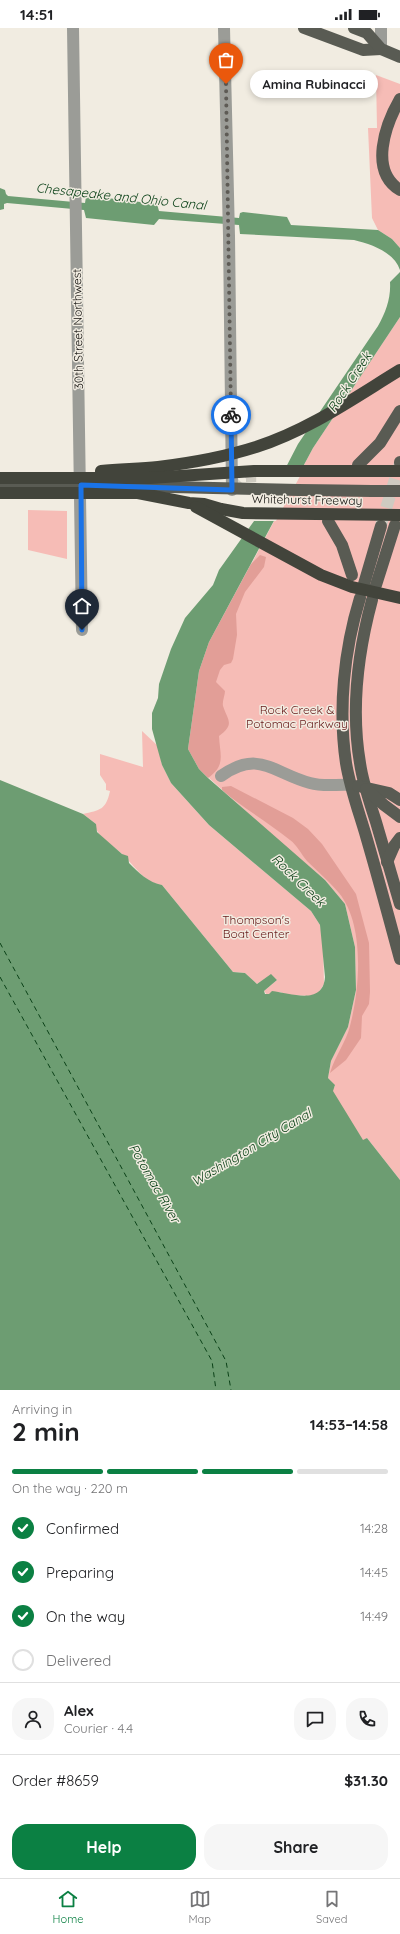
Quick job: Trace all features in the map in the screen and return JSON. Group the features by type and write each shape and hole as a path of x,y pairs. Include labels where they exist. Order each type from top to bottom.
{"highway":[{"path":"46,478 178,464 257,447 316,421 400,370"},
{"path":"0,478 150,478 254,471 400,471"},
{"name":"Whitehurst Freeway","path":"0,493 138,493 189,503 204,504 232,512 397,520"},
{"path":"189,503 321,575 352,587 400,598"}],"main road":[{"path":"304,28 327,32 363,50 381,49"},
{"path":"354,28 367,33 381,49 400,57"},
{"path":"400,99 388,126 383,145 382,159 387,178 400,190"},
{"path":"358,465 380,443 400,411"},
{"path":"0,485 81,485 267,491 400,491"},
{"path":"376,585 397,520"},
{"path":"328,521 339,537 347,555 352,575"},
{"path":"364,584 381,526"},
{"path":"357,597 346,660 344,740 351,785 400,959"},
{"path":"372,600 362,649 357,702 359,754 365,788 400,904"},
{"path":"351,785 389,792 400,800"},
{"path":"365,788 400,817"},
{"path":"387,862 394,846 400,838"}],"street":[{"name":"30th Street Northwest","path":"73,28 77,215 82,630"},
{"path":"224,28 229,206 232,490"},
{"path":"381,28 381,49"},
{"path":"221,776 238,765 256,764 270,767 318,785 351,785"}],"green space":[{"path":"376,75 400,84 400,248 392,239 378,230 372,218 368,128 377,128"},
{"name":"Rock Creek & Potomac Parkway","path":"400,317 400,1180 367,1138 363,1141 332,1091 335,1086 328,1078 331,1061 348,1027 356,990 355,947 345,904 325,880 199,769 230,604 313,448"},
{"path":"28,510 67,511 67,559 28,550"},
{"name":"Thompson's Boat Center","path":"142,731 158,746 162,765 171,783 209,825 311,911 320,925 323,941 324,984 319,992 312,996 288,995 280,992 267,995 264,991 277,980 271,975 257,984 245,973 233,972 162,885 156,884 145,878 123,855 101,836 96,829 96,824 83,814 98,810 104,806 110,791 106,790 106,784 100,775 100,754 143,767"}],"shaded area":[{"path":"260,555 266,557 264,567 245,592 236,614 237,635 233,659 231,663 224,665 220,670 216,682 225,691 223,706 229,725 219,736 221,755 220,764 214,773 208,778 199,769 188,749 199,671 209,642 251,564"},
{"path":"231,786 293,818 308,829 322,844 356,894 369,943 369,1004 362,1016 361,1038 346,1060 330,1073 350,1026 356,994 358,957 357,939 353,922 347,906 339,893 307,861 297,847 273,827 222,790 222,787"}],"water":[{"path":"0,188 5,190 8,196 85,203 86,197 90,196 157,204 159,211 239,218 240,213 243,212 287,217 291,225 378,230 392,239 400,248 400,270 393,258 381,250 354,240 240,234 239,225 159,219 154,225 86,218 84,210 7,203 4,204 4,209 0,210"},
{"path":"400,272 400,317 313,448 209,642 199,671 188,749 199,769 208,778 325,880 345,904 355,947 356,990 348,1027 331,1061 328,1078 335,1085 333,1091 363,1140 367,1138 400,1180 400,1390 0,1390 0,780 83,814 96,824 97,832 122,854 128,856 129,863 136,870 148,880 162,885 233,972 245,973 257,984 271,974 277,980 264,991 265,994 269,994 272,991 305,996 319,992 323,986 325,977 320,925 311,911 209,825 171,783 162,765 152,729 152,713 158,698 159,684 171,649 185,618 213,585 219,570 269,500 298,444 378,326 390,294 390,282"}],"pier":[{"path":"285,465 306,465 276,521 252,521 267,498"}],"ferry route":[{"path":"0,943 226,1361 231,1390"},
{"path":"0,977 212,1361 216,1390"}],"tunnel":[{"path":"381,525 400,463"},
{"path":"232,490 246,476 259,476"}],"way so far":[{"path":"226,84 231,415"}],"place":[{"name":"Amina Rubinacci","path":"226,84"}],"route":[{"path":"82,630 81,485 120,485 232,490 231,415"}],"water label":[{"name":"Chesapeake and Ohio Canal","path":"121,196"},
{"name":"Rock Creek","path":"349,382"},
{"name":"Rock Creek","path":"299,880"},
{"name":"Washington City Canal","path":"251,1147"},
{"name":"Potomac River","path":"155,1183"}]}
